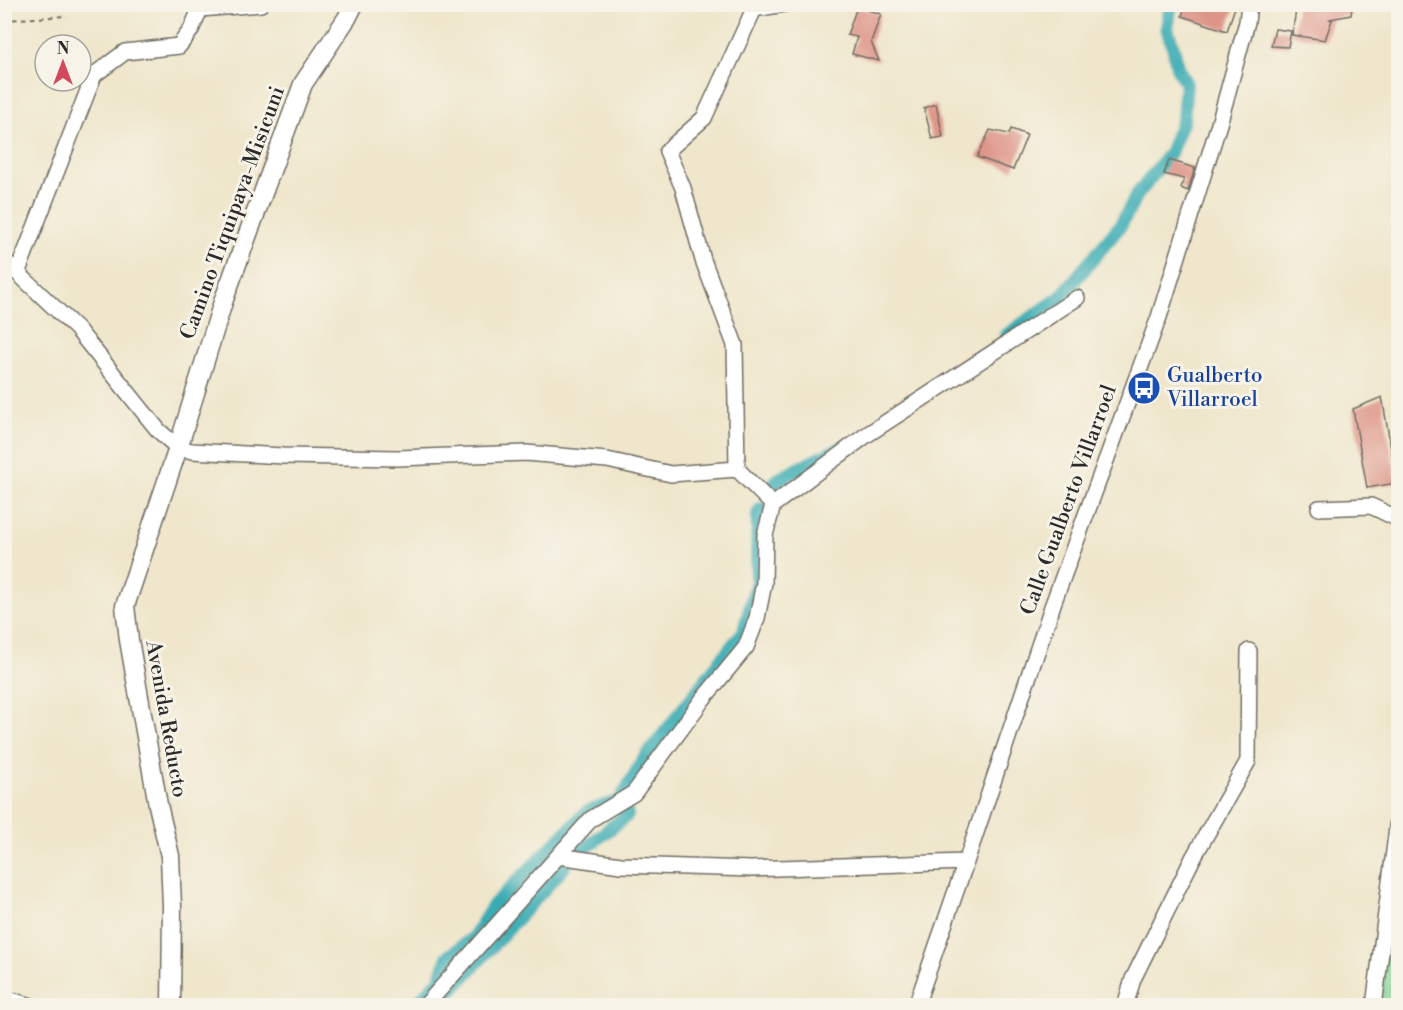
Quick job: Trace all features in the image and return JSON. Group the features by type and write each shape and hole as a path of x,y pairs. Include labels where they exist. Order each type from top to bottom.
{"main road":[{"name":"Camino Tiquipaya-Misicuni","path":"178,447 223,302 303,84 354,4"},
{"name":"Avenida Reducto","path":"171,1005 170,856 158,805 125,606 178,447"}],"street":[{"path":"18,271 94,75 125,52 179,45 191,30 200,9 261,4"},
{"path":"773,505 737,469 735,345 703,260 683,188 667,151 704,118 754,9 784,4"},
{"name":"Calle Gualberto Villarroel","path":"916,1005 1053,604 1159,316 1219,124 1247,22 1249,4"},
{"path":"4,260 77,329 158,430 178,447 192,451 399,459 526,453 607,460 671,474 737,469"},
{"path":"425,1005 591,819 634,793 703,699 746,646 757,618 764,583 765,535 773,505 865,436 1077,298"},
{"path":"1319,508 1371,506 1398,519"},
{"path":"1125,1005 1133,979 1193,858 1248,761 1249,651"},
{"path":"1374,1005 1398,820"},
{"path":"558,856 621,865 751,868 966,862"},
{"path":"4,998 31,1005"}],"path":[{"path":"4,20 67,16"}],"green space":[{"path":"1398,852 1398,1005 1380,1005"}],"building":[{"path":"1186,4 1236,4 1227,31 1182,16"},
{"path":"1297,4 1345,4 1352,7 1351,15 1330,19 1332,20 1325,40 1292,35"},
{"path":"857,7 881,14 871,42 879,61 852,54 857,37 847,35"},
{"path":"1275,29 1291,31 1288,47 1271,46"},
{"path":"936,104 943,137 932,139 924,108"},
{"path":"1011,129 1027,135 1013,170 977,157 990,130 1009,134"},
{"path":"1169,160 1195,168 1188,191 1181,188 1184,179 1164,174"},
{"path":"1382,397 1397,483 1367,488 1353,409"}],"waterway":[{"path":"1007,335 1060,298 1120,226 1137,195 1170,153 1183,120 1186,84 1177,67 1167,28 1171,4"},
{"path":"772,488 777,480 846,447"},
{"path":"416,1006 440,980 448,957 473,938 494,905 587,812 620,801 642,762 744,631 757,582 758,514 761,509"},
{"path":"574,857 627,815 625,811"},
{"path":"437,1006 564,867"}],"place":[{"name":"Gualberto Villarroel","path":"1144,388"}]}
